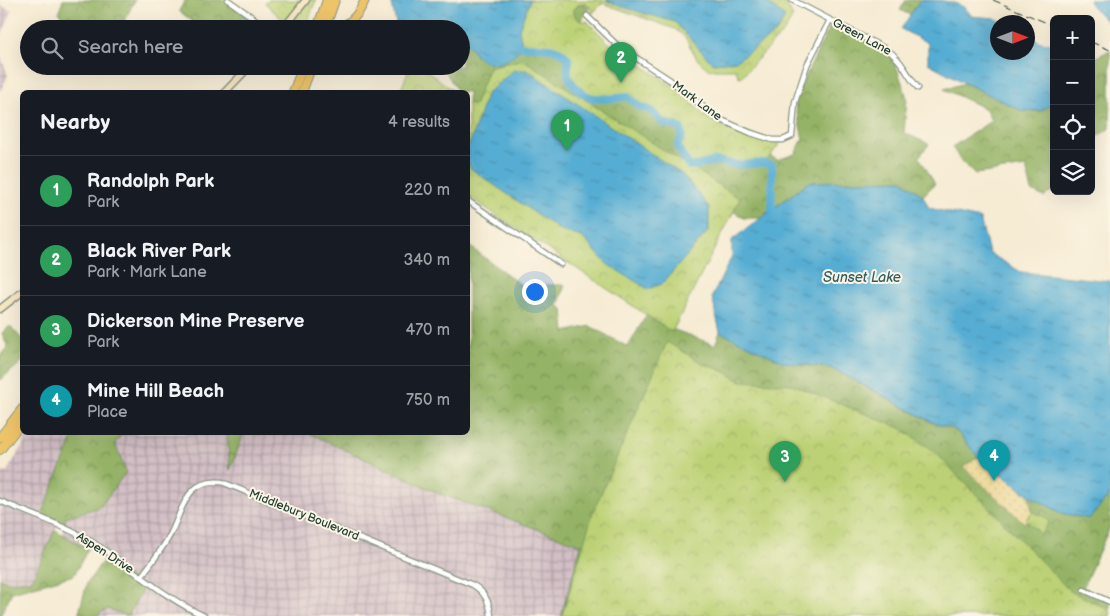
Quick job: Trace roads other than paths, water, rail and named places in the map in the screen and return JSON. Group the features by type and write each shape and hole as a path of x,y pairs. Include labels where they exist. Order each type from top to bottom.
{"highway":[{"path":"352,20 365,1"},
{"path":"322,20 333,2"},
{"path":"328,20 333,2"},
{"path":"294,90 300,75"},
{"path":"303,90 309,75"},
{"path":"0,436 20,411"},
{"path":"0,450 20,425"}],"main road":[{"path":"290,20 306,0"},
{"path":"227,90 241,75"},
{"path":"0,309 20,294"}],"street":[{"path":"228,0 256,20"},
{"name":"Green Lane","path":"792,0 896,55 907,75 918,88"},
{"name":"Mark Lane","path":"587,16 618,46 670,80 717,118 751,133 773,140 783,140 792,136 795,102 807,65 830,20"},
{"path":"470,202 561,264"},
{"name":"Middlebury Boulevard","path":"141,577 170,534 187,496 203,484 222,482 473,585 486,597 490,606 491,616"},
{"name":"Aspen Drive","path":"0,501 79,535 176,601 204,616"},
{"path":"1084,590 1110,602"}],"water":[{"path":"391,0 530,0 519,29 522,46 508,60 496,63 484,61 470,47 470,20 395,20"},
{"path":"606,0 764,0 785,17 777,32 736,61 712,63 675,22 619,6"},
{"path":"920,0 935,0 957,4 968,11 971,16 990,18 990,60 1035,60 1035,39 1050,44 1050,105 1041,111 1022,111 965,83 928,63 928,43 901,29"},
{"path":"1089,0 1110,0 1110,25 1091,5"},
{"path":"514,70 527,70 683,175 709,207 709,230 662,284 648,289 607,264 582,237 561,231 471,169 470,143 487,93"},
{"name":"Sunset Lake","path":"902,180 923,196 929,208 980,219 989,253 1021,272 1110,281 1110,495 1089,519 1061,513 1029,495 978,457 956,430 934,423 831,368 784,362 720,332 712,297 732,256 732,240 809,182"}],"waterway":[{"path":"522,46 560,51 569,61 569,78 578,90 584,94 598,98 628,97 640,107 650,110 663,123 681,129 682,136 678,148 689,166 716,161 737,165 762,163"},
{"path":"765,163 772,165 772,209"}],"railway":[{"path":"993,0 1050,24"},
{"path":"1095,44 1110,50"}],"place":[{"name":"Black River Park","path":"621,83"},
{"name":"Randolph Park","path":"567,151"},
{"name":"Mine Hill Beach","path":"994,481"},
{"name":"Dickerson Mine Preserve","path":"785,482"}]}
